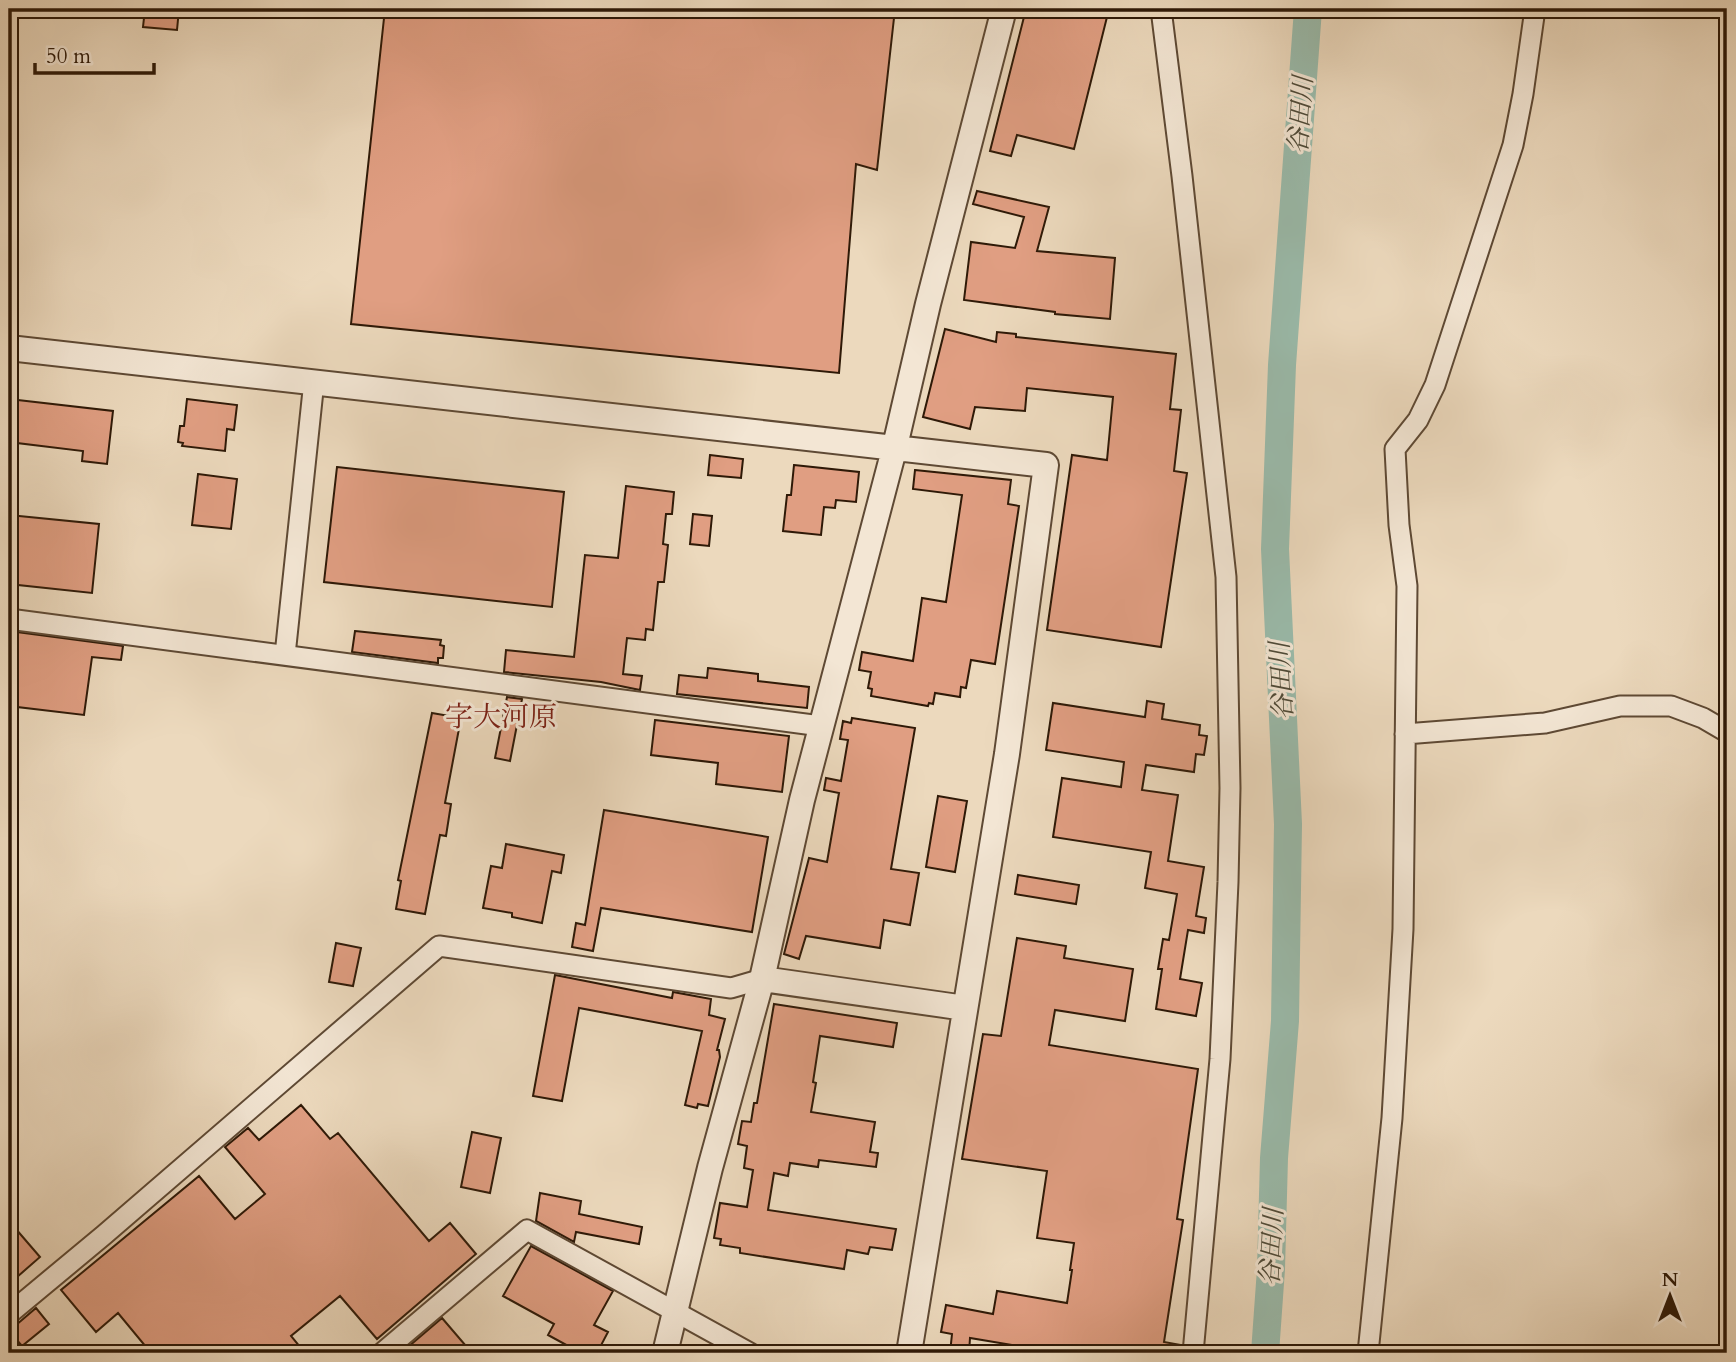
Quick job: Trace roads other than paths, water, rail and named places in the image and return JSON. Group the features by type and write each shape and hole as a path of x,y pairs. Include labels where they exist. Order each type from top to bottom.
{"street":[{"path":"665,1353 710,1168 762,979 821,726 895,446 1004,9"},
{"path":"1161,9 1226,577 1230,788 1228,882 1220,1059 1193,1353"},
{"path":"1368,1353 1392,1118 1403,929 1407,586 1399,524 1395,449 1418,420 1435,385 1513,145 1535,9"},
{"path":"9,348 1046,465 1007,754 909,1353"},
{"path":"285,655 314,381"},
{"path":"9,619 821,726"},
{"path":"1405,734 1545,723 1619,706 1671,706 1703,718 1727,732"},
{"path":"9,1314 104,1236 439,946 731,988 762,979 965,1008"},
{"path":"382,1353 527,1230 750,1353"}],"waterway":[{"name":"谷田川","path":"1265,1353 1271,1269 1274,1158 1285,1021 1288,824 1275,549 1282,365 1308,9"}],"district":[{"name":"字大河原","path":"501,716"}]}
